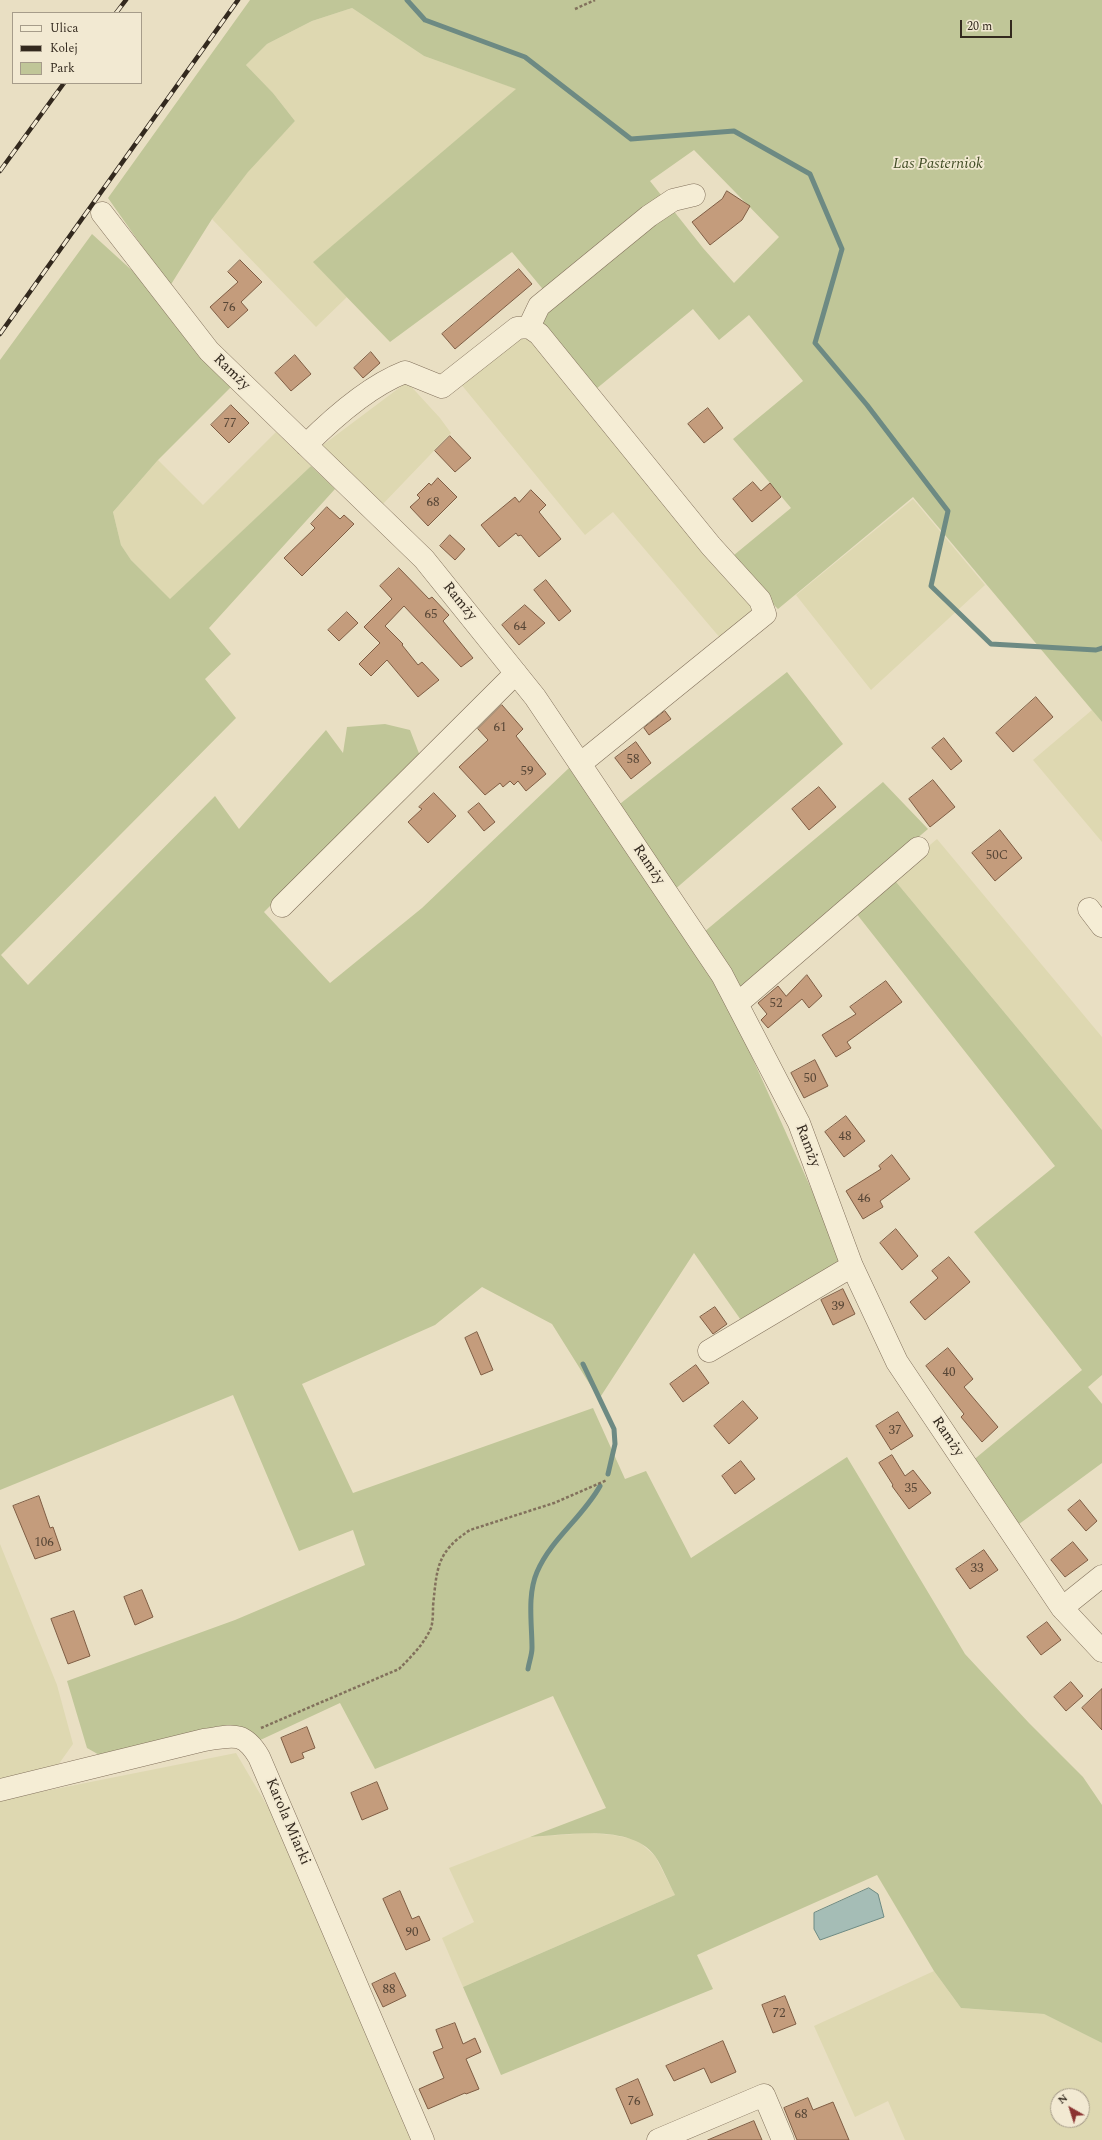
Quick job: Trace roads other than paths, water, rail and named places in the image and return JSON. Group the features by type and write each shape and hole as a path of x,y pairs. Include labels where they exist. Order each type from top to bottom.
{"street":[{"path":"529,327 539,306 649,216 673,200 694,194"},
{"name":"Ramży","path":"102,213 209,351 424,559 535,697 722,974 799,1123 852,1266 897,1362 1062,1608 1102,1651"},
{"path":"306,445 330,421 389,378 405,372 442,387 517,328 529,327 539,334 711,546 760,600 765,614 580,764"},
{"path":"282,906 516,673"},
{"path":"737,1004 918,848"},
{"path":"709,1351 852,1266"},
{"path":"1062,1608 1102,1576"},
{"name":"Karola Miarki","path":"0,1790 204,1740 226,1737 242,1737 251,1744 259,1757 423,2140"},
{"path":"658,2140 764,2095 783,2140"}],"water":[{"path":"869,1888 878,1894 884,1917 820,1940 814,1929 814,1913"}],"waterway":[{"path":"407,0 425,20 525,57 631,139 734,131 810,174 842,249 815,343 867,405 948,511 931,586 991,644 1096,650 1102,648"},
{"path":"583,1364 614,1429 615,1444 608,1474"},
{"path":"528,1669 532,1653 531,1600 537,1572 550,1549 585,1508 600,1486"}],"railway":[{"path":"117,12 126,0"},
{"path":"0,334 238,0"},
{"path":"0,171 63,84"}],"park label":[{"name":"Las Pasterniok","path":"938,165"}]}
